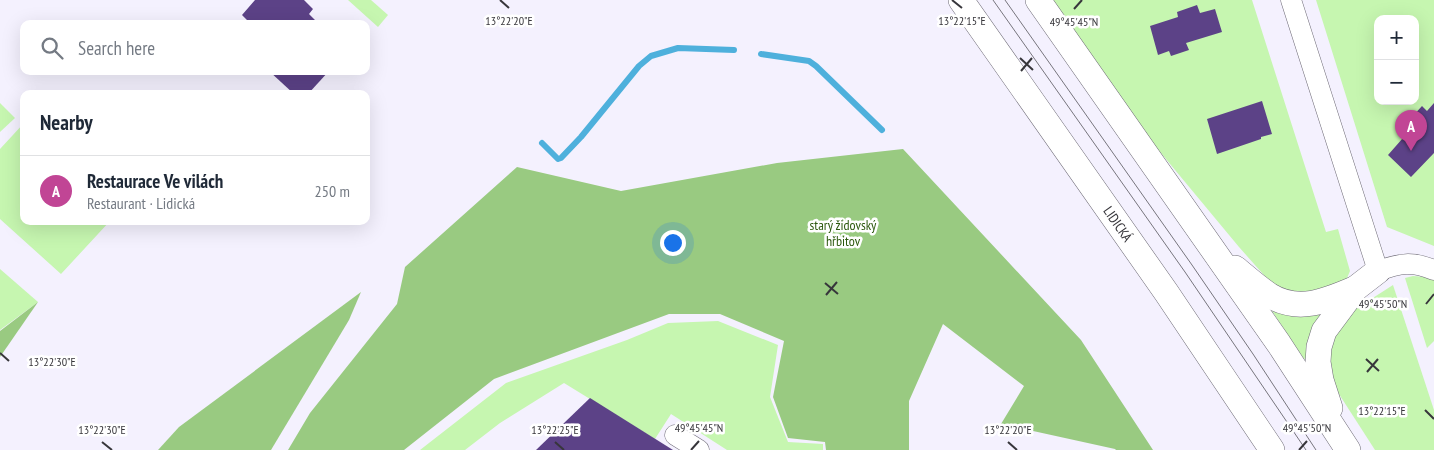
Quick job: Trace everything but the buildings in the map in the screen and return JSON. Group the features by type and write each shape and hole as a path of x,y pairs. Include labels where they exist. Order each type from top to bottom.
{"main road":[{"name":"LIDICKÁ","path":"961,0 1166,292 1272,450"},
{"path":"1038,0 1279,344 1343,442"},
{"path":"1215,254 1269,294 1282,301 1300,305 1323,302 1356,288 1378,271"},
{"path":"1343,442 1321,380 1318,362 1319,347 1324,331 1356,288"}],"street":[{"path":"1291,0 1378,271 1394,265 1409,263 1434,270"},
{"path":"674,435 699,450"}],"green space":[{"path":"348,0 371,0 388,15 378,27"},
{"path":"1052,0 1252,0 1326,232 1338,229 1350,271 1345,283 1295,297 1270,282 1136,123"},
{"path":"1316,0 1434,0 1434,246 1387,227"},
{"path":"0,103 15,118 0,132"},
{"path":"20,127 20,225 106,225 61,274 0,219 0,149"},
{"name":"starý židovský hřbitov","path":"903,149 1081,340 1153,450 1116,450 1001,424 1024,386 943,324 909,401 909,450 826,450 825,442 788,438 773,397 784,341 720,314 669,314 494,379 404,450 288,450 310,413 397,304 405,267 517,167 621,191 777,163"},
{"path":"0,269 38,302 0,330"},
{"path":"1413,276 1427,277 1434,280 1434,341 1427,348 1405,278"},
{"path":"1393,285 1434,410 1434,450 1375,450 1337,391 1326,360 1338,327 1351,312"},
{"path":"361,292 349,320 271,450 158,450 179,427"},
{"path":"38,302 0,357 0,331"},
{"path":"1272,309 1319,314 1321,317 1308,358 1304,359"},
{"path":"718,321 778,345 770,397 788,442 823,444 823,450 727,450 671,414 655,439 564,383 500,423 465,450 420,450 506,383 627,340 668,323"}],"waterway":[{"path":"542,143 558,159 561,158 581,137 639,66 651,56 678,48 734,50"},
{"path":"761,54 809,61 882,130"}],"tram line":[{"path":"993,0 1185,272 1306,450"},
{"path":"1005,0 1192,265 1316,450"}],"place":[{"name":"Restaurace Ve vilách","path":"1411,151"}]}
